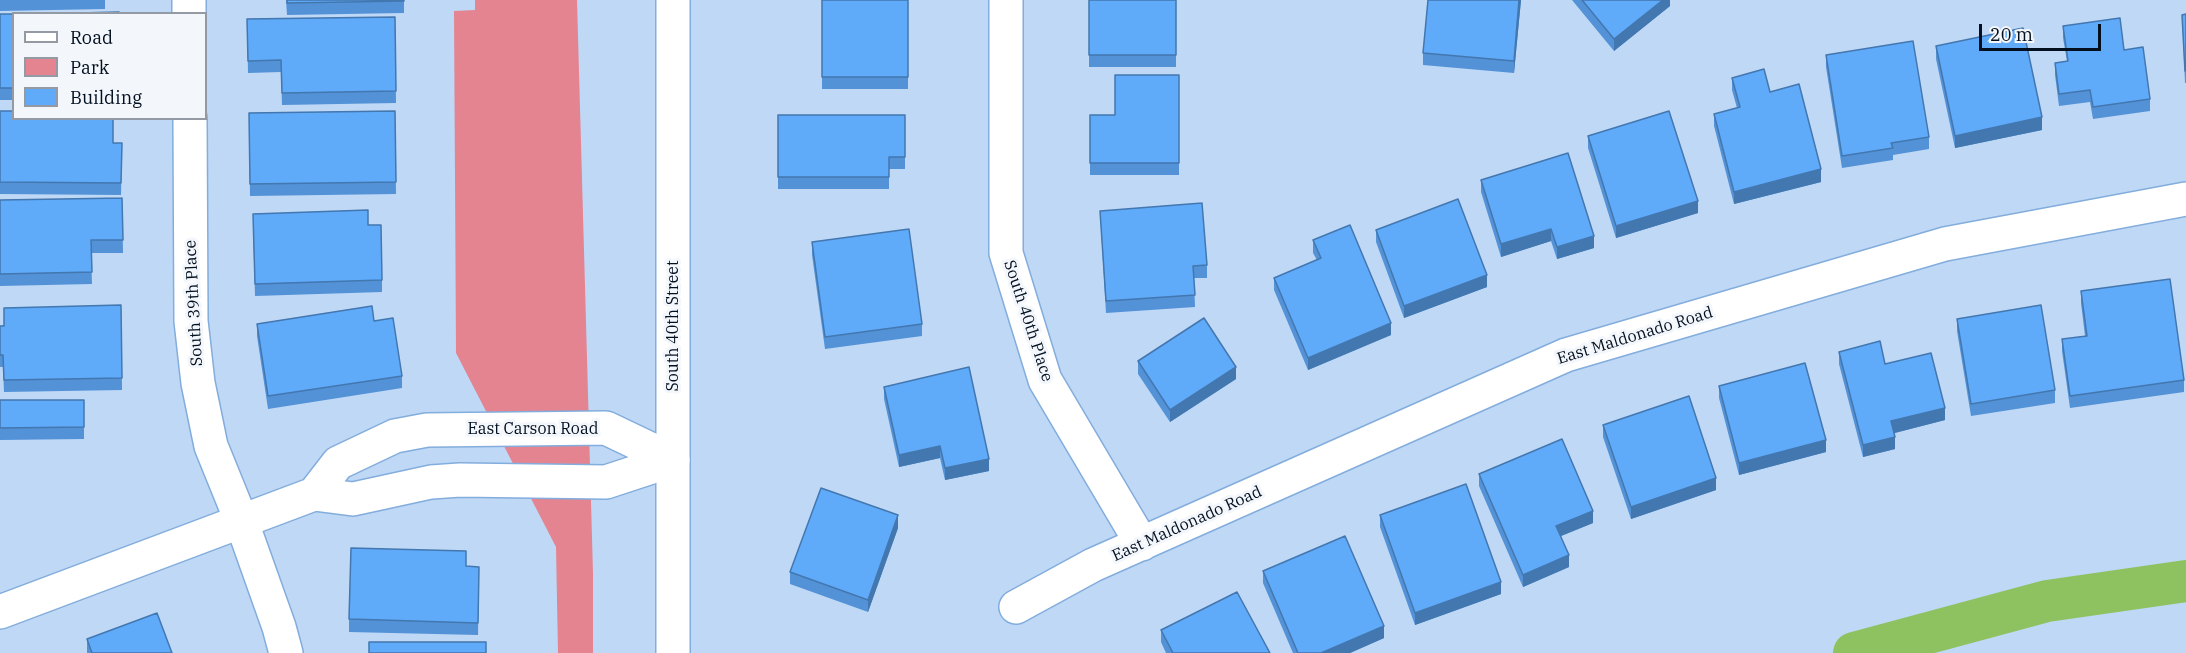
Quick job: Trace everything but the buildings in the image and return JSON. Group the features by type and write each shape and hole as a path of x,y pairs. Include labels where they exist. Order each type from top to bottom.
{"street":[{"name":"South 40th Street","path":"673,0 673,653"},
{"name":"South 40th Place","path":"1006,0 1006,253 1045,380 1142,544"},
{"name":"South 39th Place","path":"190,120 191,321 198,383 211,446 241,520 286,653"},
{"name":"East Maldonado Road","path":"1016,607 1093,565 1566,355 1945,244 2186,199"},
{"name":"East Carson Road","path":"314,494 338,463 395,436 427,430 606,428 673,460"},
{"name":"East Carson Road","path":"458,430 460,480"},
{"path":"0,612 314,494 353,498 431,482 460,480 606,482 673,460"}],"green space":[{"path":"475,0 577,0 593,573 593,653 558,653 556,547 456,353 454,11 475,10"}],"waterway":[{"path":"1854,653 2047,601 2186,581"}]}
